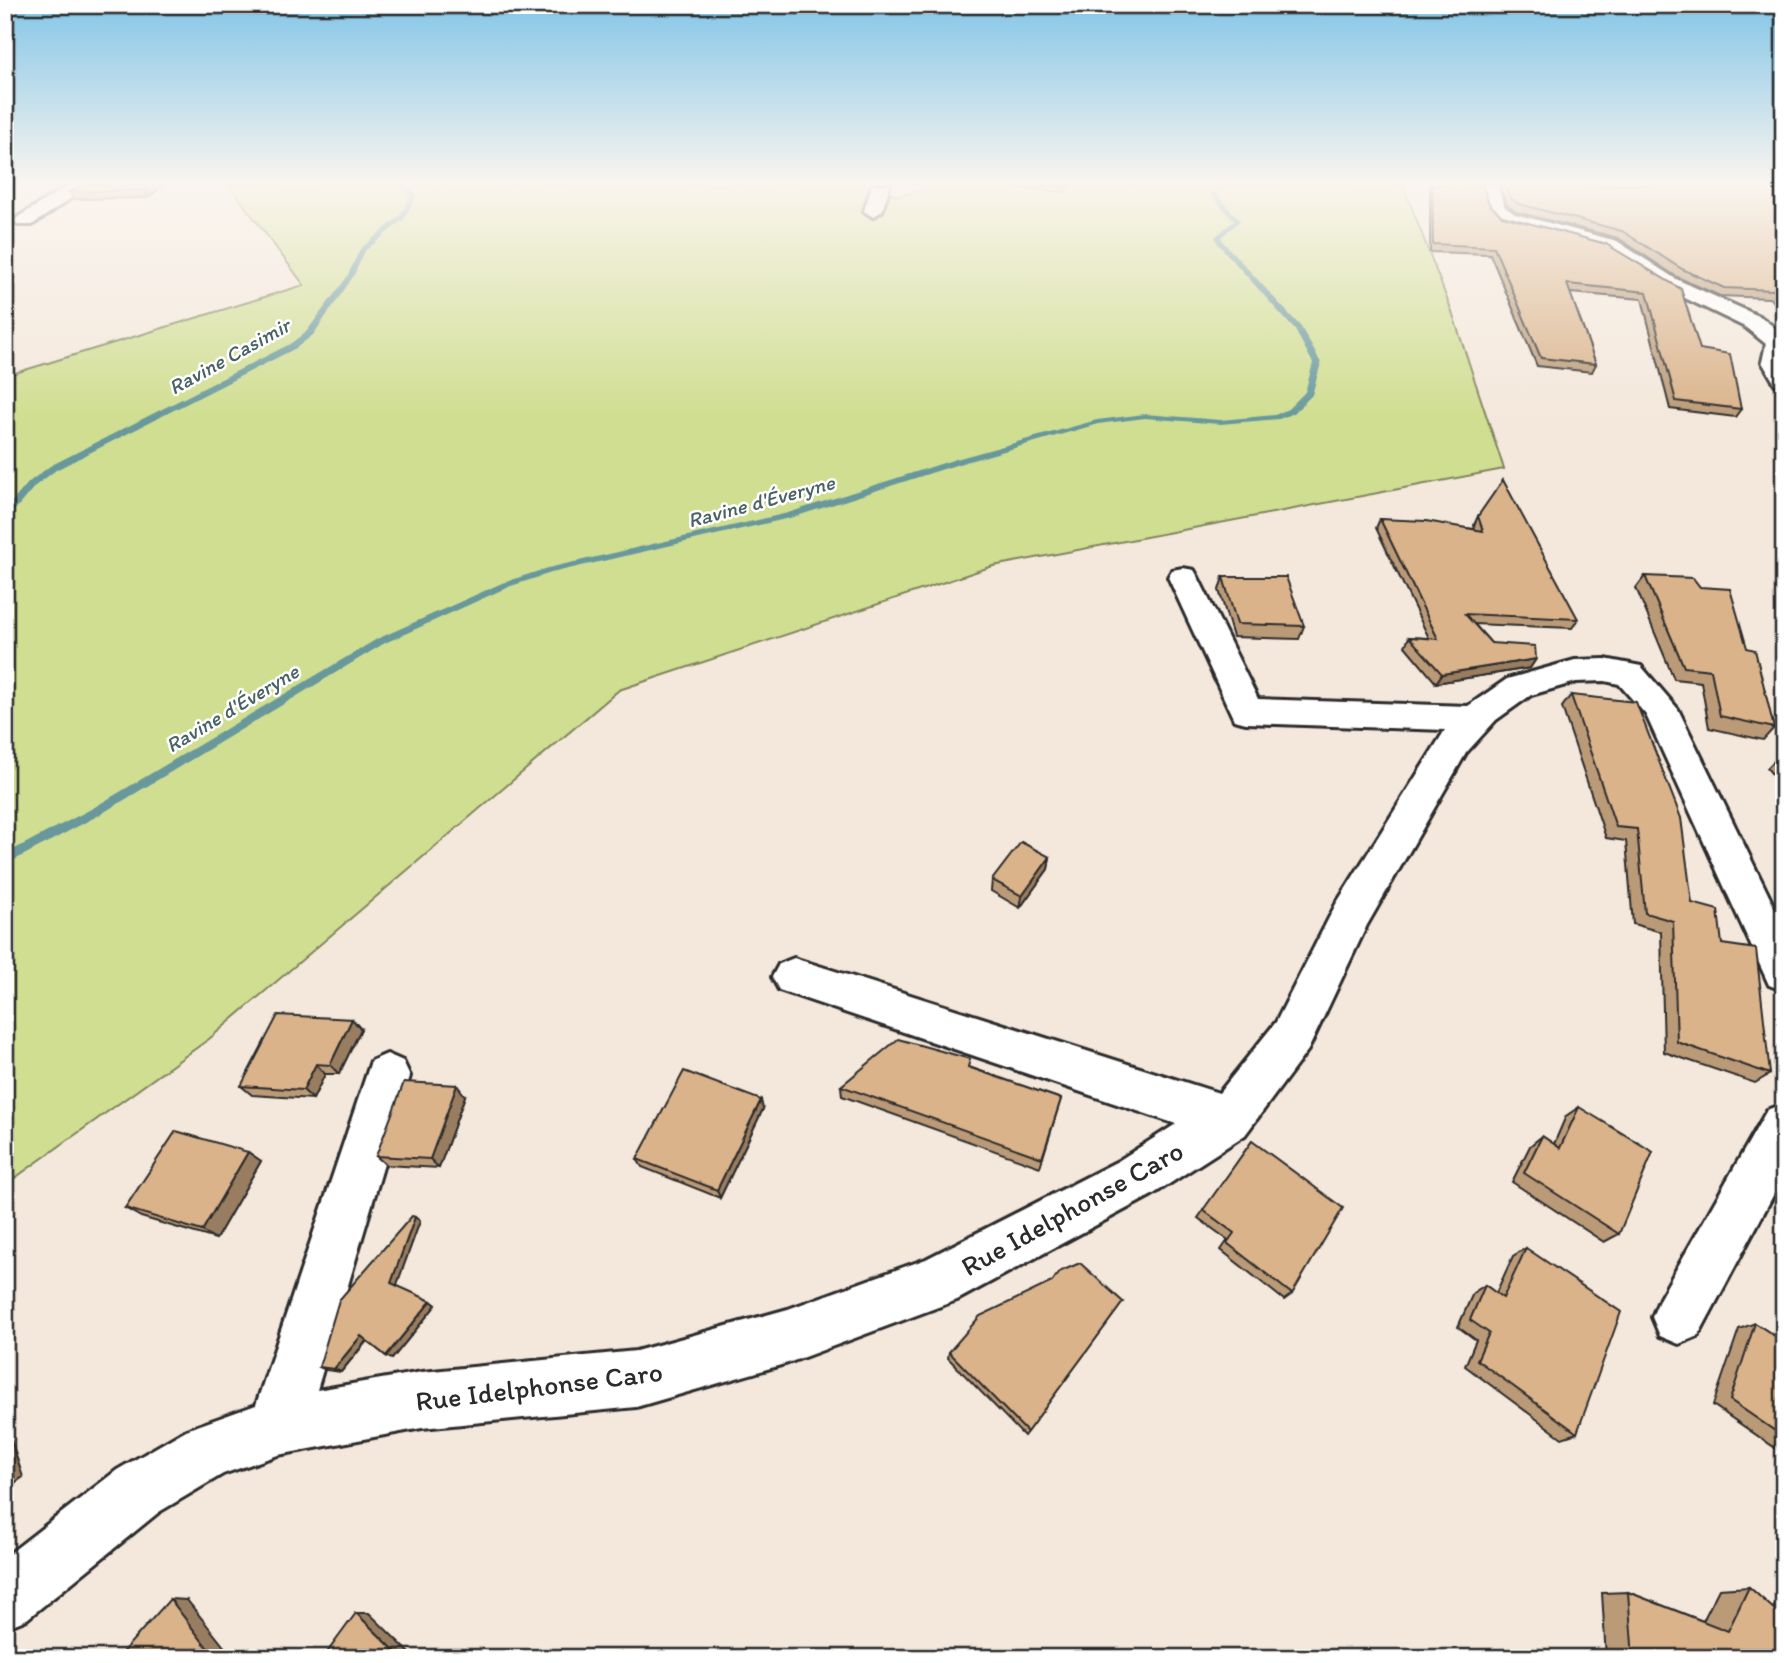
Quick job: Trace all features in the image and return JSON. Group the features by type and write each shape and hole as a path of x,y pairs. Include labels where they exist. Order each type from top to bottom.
{"street":[{"path":"1637,263 1669,284 1753,322 1777,342 1774,362 1784,379"},
{"path":"1183,577 1246,711 1476,719"},
{"name":"Rue Idelphonse Caro","path":"5,1597 138,1491 207,1451 278,1426 422,1400 636,1379 788,1336 938,1281 1135,1178 1228,1119 1292,1036 1350,916 1453,744 1484,711 1520,687 1575,671 1605,670 1629,674 1661,709 1784,972"},
{"path":"794,977 1228,1119"},
{"path":"278,1426 387,1076"},
{"path":"1679,1317 1784,1126"}],"green space":[{"path":"287,263 1433,263 1504,469 993,566 619,690 209,1039 5,1185 5,376 304,285"}],"building":[{"path":"1501,263 1637,263 1681,289 1700,349 1730,354 1741,409 1676,401 1647,292 1567,284 1596,364 1541,358"},
{"path":"1672,263 1784,263 1784,298 1774,290 1724,288"},
{"path":"1503,480 1578,619 1465,614 1491,643 1535,646 1536,659 1442,674 1409,637 1438,639 1380,519 1426,521 1483,531 1478,516"},
{"path":"1645,576 1693,578 1700,587 1730,589 1747,648 1755,650 1774,728 1720,716 1711,670 1684,667"},
{"path":"1223,577 1286,577 1304,626 1237,624"},
{"path":"1571,695 1636,702 1681,818 1692,903 1718,910 1722,944 1756,949 1770,1074 1677,1042 1673,921 1645,913 1637,829 1616,827"},
{"path":"1021,842 1050,857 1022,896 992,880"},
{"path":"278,1015 352,1019 330,1065 316,1064 303,1090 241,1086"},
{"path":"898,1039 970,1059 968,1067 1061,1099 1042,1158 841,1086"},
{"path":"684,1071 761,1100 717,1190 637,1159"},
{"path":"404,1082 457,1085 430,1159 376,1156"},
{"path":"1579,1107 1653,1152 1619,1234 1524,1173 1542,1136 1560,1148"},
{"path":"176,1131 248,1152 202,1231 125,1208"},
{"path":"1252,1141 1343,1208 1292,1294 1227,1243 1234,1233 1203,1210"},
{"path":"412,1216 415,1217 391,1283 431,1301 386,1356 361,1336 334,1369 319,1367 339,1300"},
{"path":"1526,1248 1621,1312 1577,1433 1477,1360 1489,1333 1470,1320 1485,1285 1503,1298"},
{"path":"1080,1263 1123,1302 1027,1432 949,1352 980,1316 1052,1282 1059,1272"},
{"path":"1755,1323 1784,1342 1784,1437 1730,1400"},
{"path":"1749,1587 1784,1618 1784,1658 1633,1658 1628,1592 1728,1631"},
{"path":"170,1599 215,1658 117,1658"},
{"path":"356,1613 402,1658 323,1658"}],"waterway":[{"name":"Ravine Casimir","path":"5,516 32,484 53,468 293,346 310,333 350,277 356,263"},
{"name":"Ravine d'Éveryne","path":"5,860 97,811 381,641 505,585 548,571 791,515 959,461 1097,422 1145,416 1220,422 1276,417 1291,411 1309,393 1317,363 1298,329 1238,263"}]}
